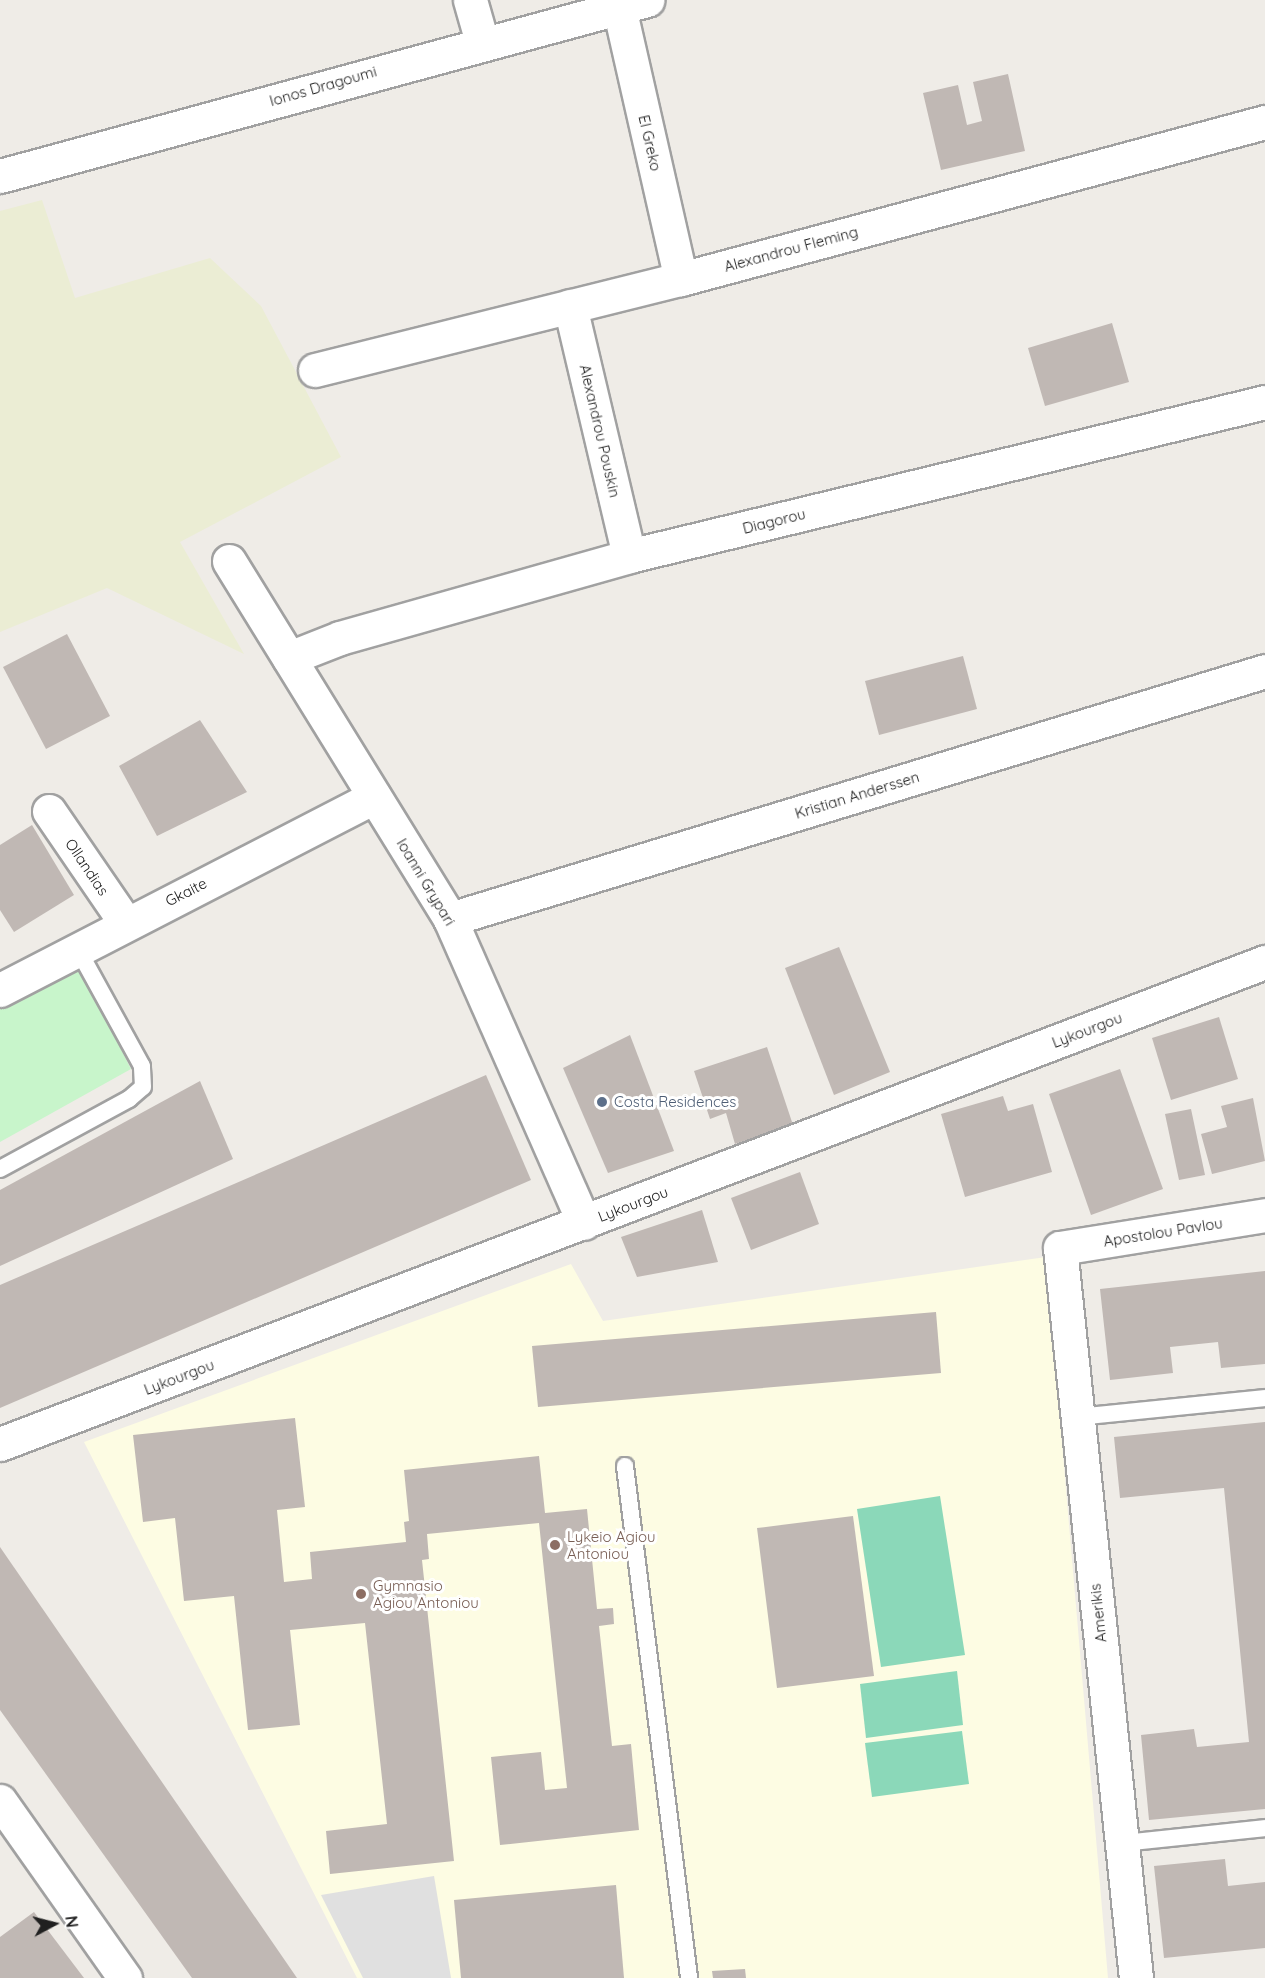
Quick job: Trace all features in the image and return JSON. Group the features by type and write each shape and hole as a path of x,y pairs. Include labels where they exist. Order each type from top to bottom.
{"street":[{"path":"470,0 482,42"},
{"name":"Ionos Dragoumi","path":"0,176 482,42 633,4"},
{"name":"El Greko","path":"633,4 681,279"},
{"name":"Alexandrou Fleming","path":"315,370 681,279 1265,122"},
{"name":"Alexandrou Pouskin","path":"570,306 629,556"},
{"name":"Diagorou","path":"289,658 340,638 629,556 1265,402"},
{"name":"Ioanni Grypari","path":"229,561 450,919 584,1223"},
{"name":"Kristian Anderssen","path":"450,919 1265,671"},
{"name":"Gkaite","path":"0,990 125,922 374,797"},
{"name":"Ollandias","path":"49,811 125,922"},
{"name":"Lykourgou","path":"0,1444 1265,962"},
{"name":"Apostolou Pavlou","path":"1060,1248 1265,1215"},
{"name":"Amerikis","path":"1060,1248 1136,1978"},
{"path":"0,1801 125,1978"}],"lane":[{"path":"0,1169 129,1099 143,1087 141,1066 77,948"},
{"path":"1078,1417 1265,1398"},
{"path":"625,1466 689,1978"},
{"path":"1122,1843 1265,1828"}],"shaded area":[{"path":"42,200 75,298 210,258 261,306 341,457 180,542 244,654 107,588 0,632 0,211"},
{"path":"1046,1257 1108,1978 357,1978 84,1442 571,1264 603,1321"},
{"path":"434,1876 451,1978 363,1978 321,1895"}],"green space":[{"path":"79,966 131,1069 0,1142 0,1007"},
{"path":"940,1496 965,1655 881,1667 857,1509"},
{"path":"957,1671 963,1725 866,1738 860,1684"},
{"path":"962,1731 969,1784 872,1797 865,1743"}],"building":[{"path":"1008,74 1025,151 941,170 923,93 958,85 967,125 982,121 973,82"},
{"path":"1112,323 1129,382 1045,406 1028,348"},
{"path":"67,634 110,716 46,749 3,667"},
{"path":"963,656 977,709 879,735 865,681"},
{"path":"200,720 247,792 157,836 119,766"},
{"path":"32,825 74,895 14,932 0,910 0,845"},
{"path":"839,947 890,1072 834,1095 785,968"},
{"path":"1219,1017 1238,1079 1171,1100 1152,1038"},
{"path":"630,1035 674,1151 608,1173 563,1068"},
{"path":"767,1047 793,1125 735,1144 726,1113 710,1119 694,1071"},
{"path":"1120,1069 1163,1189 1091,1215 1049,1094"},
{"path":"486,1075 531,1180 0,1408 0,1285"},
{"path":"200,1081 233,1159 0,1266 0,1190"},
{"path":"1003,1096 1008,1111 1033,1104 1052,1172 965,1197 941,1114"},
{"path":"1253,1098 1265,1161 1212,1174 1201,1134 1227,1127 1221,1106"},
{"path":"1191,1109 1205,1175 1179,1180 1165,1114"},
{"path":"800,1172 819,1224 751,1250 731,1198"},
{"path":"702,1210 718,1262 637,1277 621,1237"},
{"path":"1265,1271 1265,1364 1221,1368 1218,1342 1170,1347 1173,1373 1110,1380 1100,1289"},
{"path":"936,1312 941,1373 538,1407 532,1346"},
{"path":"295,1418 305,1507 277,1510 284,1582 312,1579 310,1552 406,1542 404,1522 409,1521 404,1470 539,1456 545,1513 587,1509 597,1609 613,1608 614,1624 599,1626 612,1746 631,1744 639,1830 500,1845 491,1757 541,1752 545,1790 567,1788 539,1523 427,1534 429,1559 422,1560 454,1861 330,1874 326,1831 387,1824 365,1623 290,1630 300,1725 248,1730 234,1596 184,1601 175,1518 143,1522 133,1435"},
{"path":"1265,1422 1265,1809 1149,1820 1141,1735 1194,1729 1197,1747 1249,1742 1224,1488 1120,1498 1114,1437"},
{"path":"853,1516 874,1676 777,1688 757,1528"},
{"path":"0,1547 297,1978 192,1978 0,1710"},
{"path":"1225,1859 1228,1886 1265,1882 1265,1948 1164,1958 1154,1866"},
{"path":"616,1885 624,1978 461,1978 454,1900"},
{"path":"34,1912 84,1978 0,1978 0,1937"},
{"path":"745,1969 746,1978 713,1978 712,1971"}],"place":[{"name":"Costa Residences","path":"602,1102"},
{"name":"Lykeio Agiou Antoniou","path":"555,1545"},
{"name":"Gymnasio Agiou Antoniou","path":"361,1594"}]}
